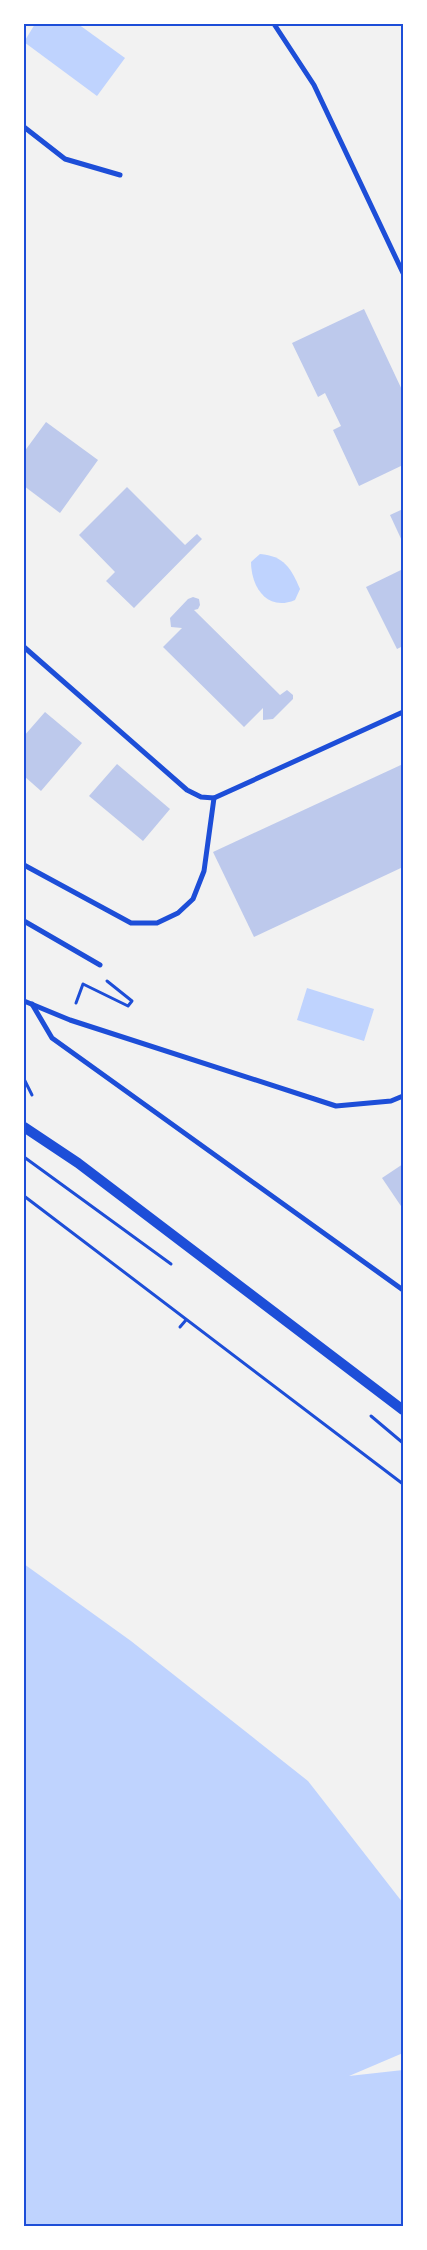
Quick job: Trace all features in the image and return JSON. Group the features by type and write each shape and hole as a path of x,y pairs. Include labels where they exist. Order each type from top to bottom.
{"main road":[{"path":"24,1127 78,1163 403,1410"}],"street":[{"path":"274,24 314,85 403,273"},
{"path":"24,127 66,159 120,174"},
{"path":"24,647 187,790 202,797 214,798 403,712"},
{"path":"24,865 132,923 157,923 178,913 194,900 204,872 214,798"},
{"path":"24,921 100,965"},
{"path":"24,1001 70,1020 336,1106 391,1102 403,1096"},
{"path":"32,1004 52,1038 403,1290"}],"path":[{"path":"70,1020 83,984 128,1006 132,1000 96,974 100,965"},
{"path":"24,1079 32,1095"},
{"path":"24,1196 403,1484"},
{"path":"180,1327 186,1320"}],"water":[{"path":"35,24 78,24 125,58 97,96 24,42"},
{"path":"260,554 281,560 290,569 300,589 295,600 276,603 262,595 254,580 251,562"},
{"path":"307,988 374,1009 364,1041 297,1020"},
{"path":"24,1564 131,1641 308,1781 403,1903 403,2053 349,2076 403,2070 403,2226 24,2226"}],"building":[{"path":"364,309 403,392 403,465 359,486 333,430 341,426 325,393 318,397 292,343"},
{"path":"46,422 98,460 60,513 24,486 24,452"},
{"path":"127,487 185,545 197,534 202,539 134,608 106,581 115,572 79,535"},
{"path":"403,509 403,543 390,515"},
{"path":"403,569 403,646 397,649 366,587"},
{"path":"193,597 199,599 200,605 198,609 194,610 280,695 287,690 293,695 293,699 273,719 263,720 263,708 244,727 163,647 182,628 171,627 170,618 188,599"},
{"path":"45,712 82,743 41,791 24,776 24,736"},
{"path":"117,764 170,809 143,841 89,796"},
{"path":"403,764 403,867 254,937 213,852"},
{"path":"403,1164 403,1209 382,1178"}]}
